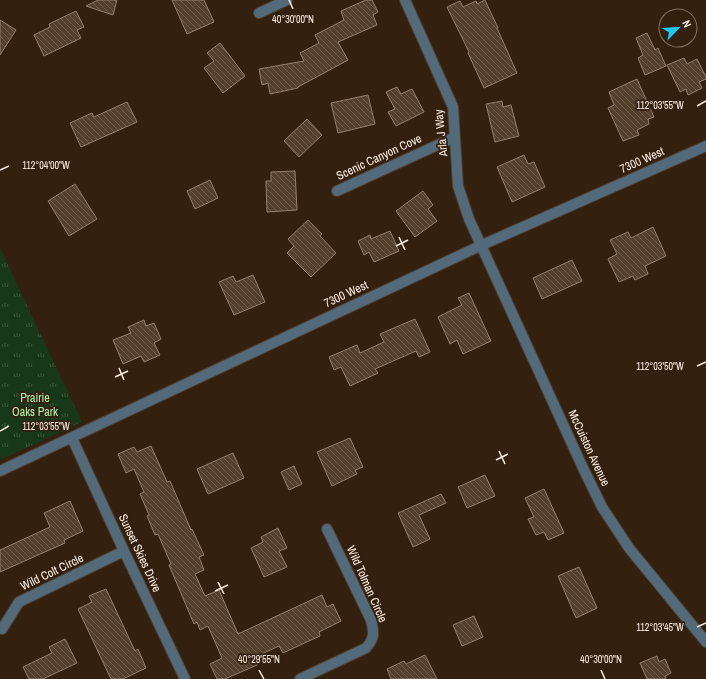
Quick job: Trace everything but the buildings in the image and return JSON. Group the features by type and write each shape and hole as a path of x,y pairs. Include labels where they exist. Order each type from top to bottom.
{"street":[{"path":"259,13 287,0"},
{"name":"Arla J Way","path":"405,0 453,107 458,186 469,219 482,246"},
{"name":"Scenic Canyon Cove","path":"336,191 455,137"},
{"name":"7300 West","path":"0,471 482,246 706,146"},
{"name":"McCuiston Avenue","path":"482,246 602,508 629,548 706,642"},
{"name":"Sunset Skies Drive","path":"72,438 124,552 185,679"},
{"name":"Wild Tolman Circle","path":"300,679 366,648 374,636 371,620 327,529"},
{"name":"Wild Colt Circle","path":"2,629 20,602 124,552"}],"green space":[{"name":"Prairie Oaks Park","path":"0,248 82,422 0,460"}]}
